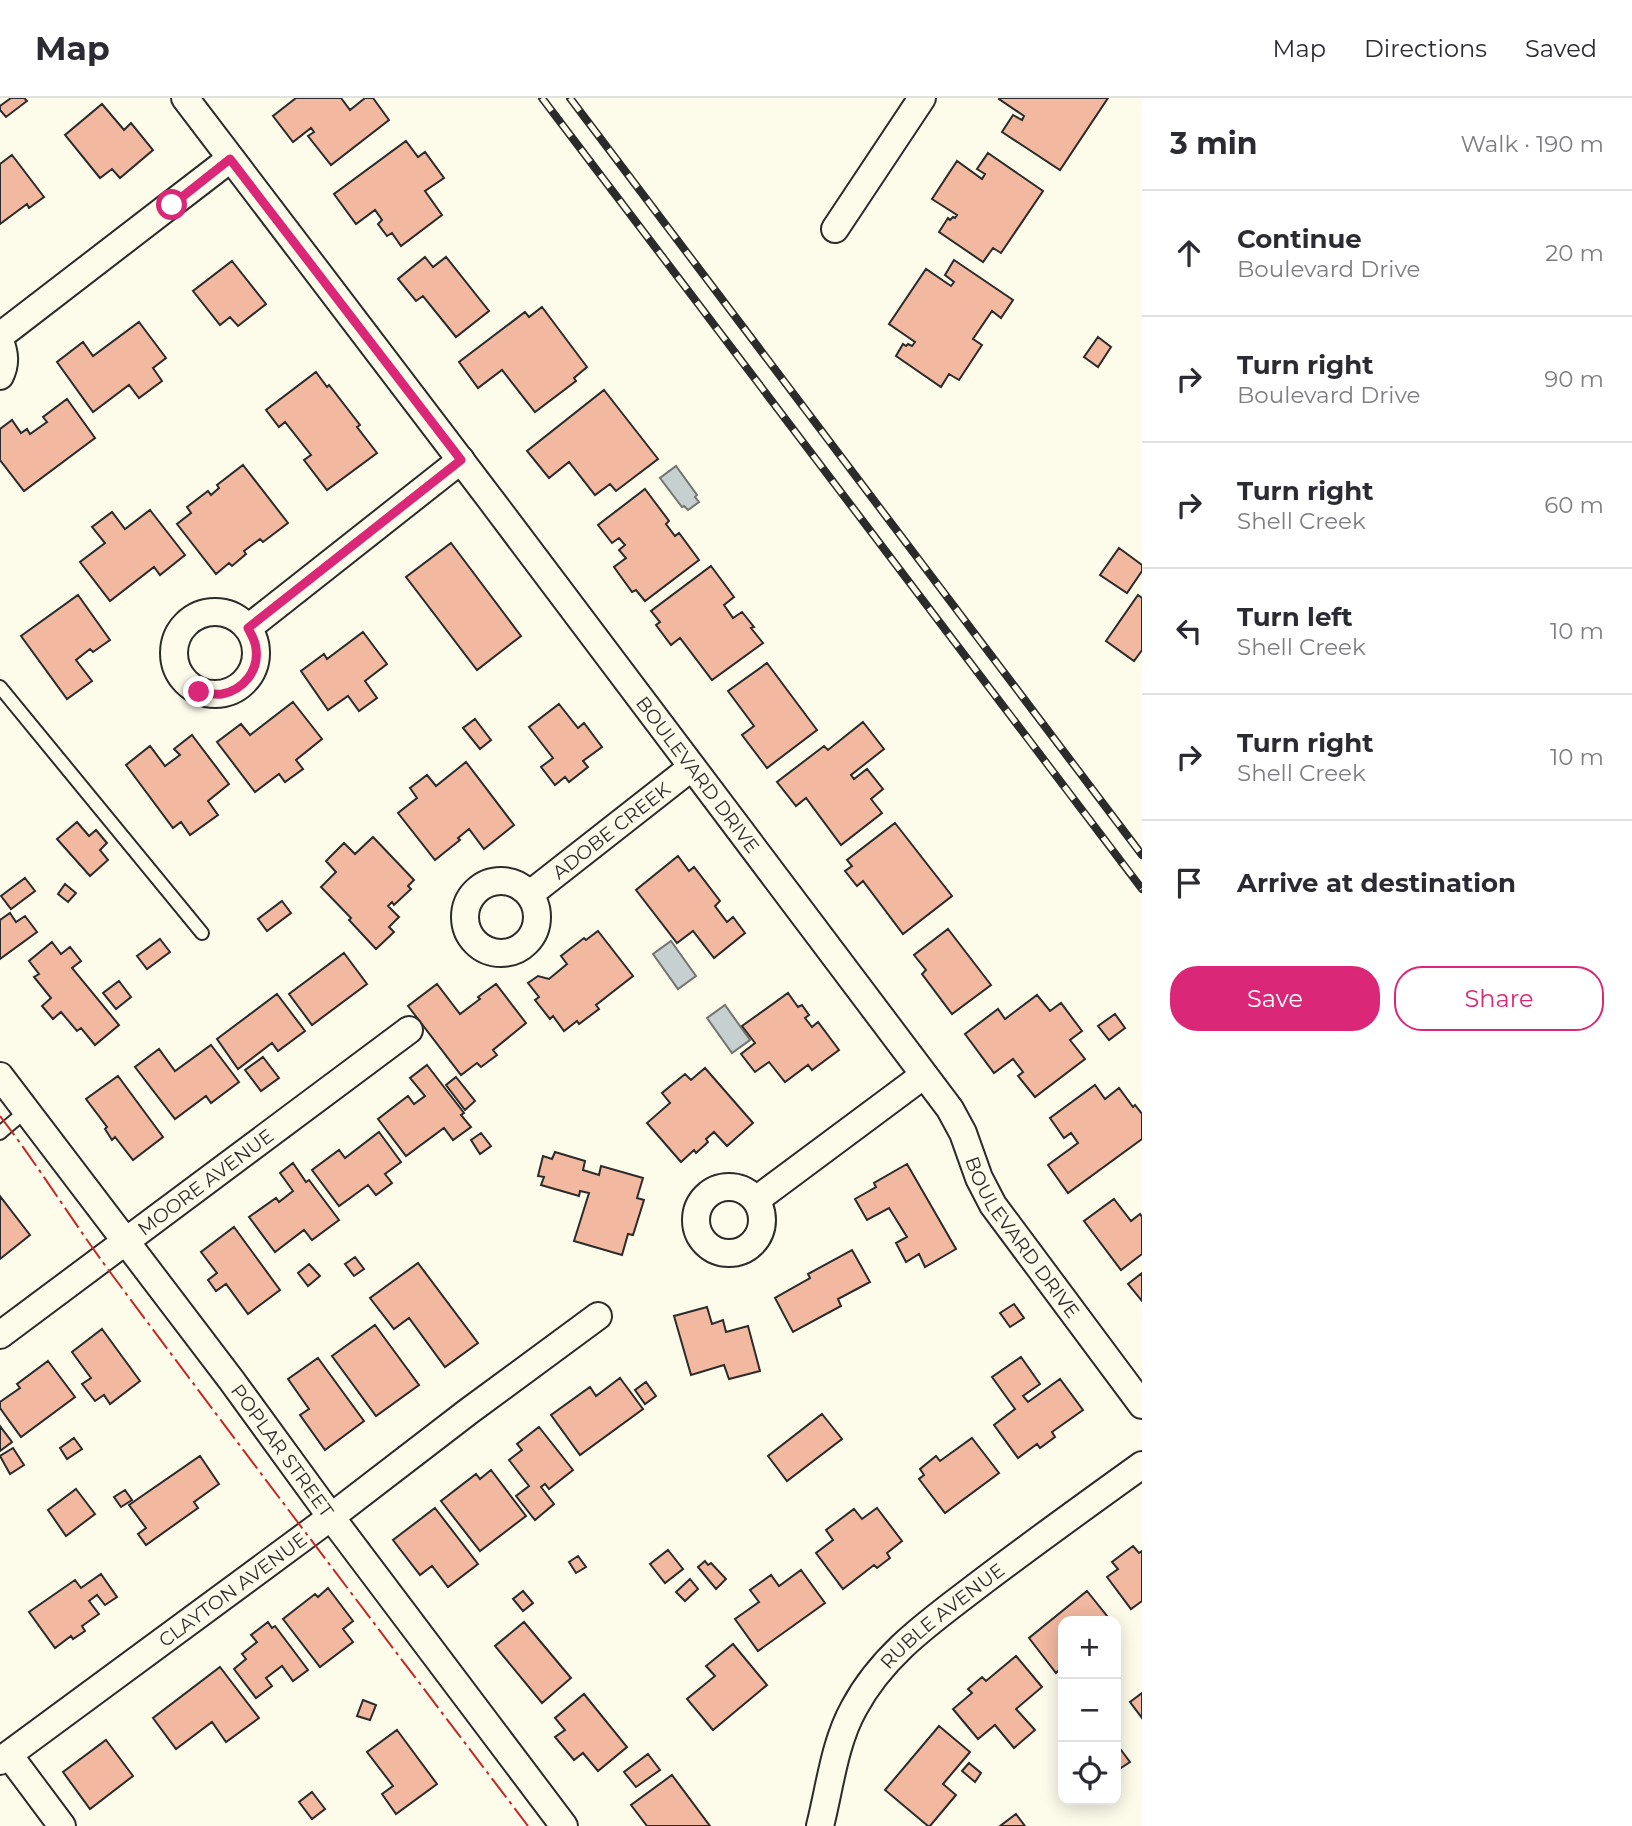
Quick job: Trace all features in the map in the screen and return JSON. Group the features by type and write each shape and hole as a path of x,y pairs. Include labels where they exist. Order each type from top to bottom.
{"street":[{"name":"BOULEVARD DRIVE","path":"185,98 950,1109 963,1133 979,1178 1000,1215 1142,1405"},
{"path":"835,229 922,98"},
{"path":"0,376 4,367 4,352 0,339 230,159"},
{"path":"248,628 461,460"},
{"name":"ADOBE CREEK","path":"530,894 692,766"},
{"name":"MOORE AVENUE","path":"0,1335 409,1030"},
{"path":"757,1200 924,1075"},
{"name":"POPLAR STREET","path":"0,1076 564,1826"},
{"name":"CLAYTON AVENUE","path":"4,1758 598,1316"},
{"name":"RUBLE AVENUE","path":"820,1826 838,1747 854,1709 878,1670 904,1643 960,1599 1142,1465"},
{"path":"4,1758 62,1826"}],"lane":[{"path":"0,687 202,933"},
{"path":"0,1133 27,1110"}],"shaded area":[{"path":"676,466 699,502 688,510 682,507 660,478"},
{"path":"671,941 696,976 678,989 653,954"},
{"path":"725,1005 750,1040 732,1053 707,1018"}],"building":[{"path":"11,98 24,98 27,101 6,117 0,106"},
{"path":"296,98 341,98 350,110 365,98 373,98 389,120 331,165 308,136 314,132 311,128 293,142 273,116"},
{"path":"1000,98 1108,98 1060,170 1002,132 1013,115 1022,120 1024,116"},
{"path":"102,104 124,130 131,123 153,150 120,178 112,169 100,178 65,135"},
{"path":"406,141 418,157 425,152 444,178 425,191 442,215 401,246 392,233 387,236 378,224 382,220 375,210 356,224 334,194"},
{"path":"988,153 1043,191 1001,253 993,248 983,262 939,232 948,218 950,220 957,215 932,199 957,161 982,179 985,174 977,169"},
{"path":"12,155 44,197 29,208 27,204 0,224 0,164"},
{"path":"425,257 433,267 446,257 489,311 456,337 423,296 416,301 398,279"},
{"path":"954,260 1013,300 1001,318 992,311 973,339 982,345 959,380 949,374 941,387 896,356 903,344 912,346 915,342 889,324 926,269 951,286 954,282 945,275"},
{"path":"232,261 266,304 238,326 230,317 220,325 193,291"},
{"path":"542,307 587,367 574,378 576,381 535,412 502,370 478,388 459,362 525,312 529,317"},
{"path":"139,322 166,358 153,368 162,381 139,398 129,385 93,412 57,362 83,342 93,356"},
{"path":"1098,337 1111,347 1098,367 1084,357"},
{"path":"316,372 360,425 357,427 377,453 327,490 304,460 311,455 285,422 279,427 266,410"},
{"path":"604,390 658,459 616,491 610,484 595,495 569,462 549,478 527,451"},
{"path":"67,399 95,438 24,491 0,460 0,429 12,420 21,433 27,429 30,434 47,422 43,417"},
{"path":"243,465 288,523 263,542 260,539 244,551 246,554 232,566 229,563 216,574 177,524 191,513 187,507 208,491 211,495 219,488 217,485"},
{"path":"645,489 669,521 666,524 675,536 679,533 699,560 645,601 636,590 632,592 614,567 626,558 619,550 625,545 619,538 612,543 598,525"},
{"path":"150,510 185,555 160,575 154,567 110,601 80,562 105,543 92,527 112,512 125,529"},
{"path":"451,543 521,636 477,670 406,577"},
{"path":"1119,548 1142,565 1142,571 1127,593 1100,575"},
{"path":"711,566 734,597 724,605 733,618 742,612 763,643 712,680 680,638 671,645 656,625 660,622 651,611"},
{"path":"78,595 110,640 93,652 90,649 76,660 92,681 67,699 21,636"},
{"path":"1138,595 1142,598 1142,650 1134,661 1106,641"},
{"path":"363,632 387,664 365,681 377,698 359,711 348,696 328,710 301,671 324,654 327,659"},
{"path":"767,663 817,730 767,768 742,735 754,726 728,691"},
{"path":"293,702 322,739 296,760 303,769 285,782 279,774 255,792 217,742 241,724 250,735"},
{"path":"559,704 578,728 584,723 602,747 583,761 588,767 569,782 565,777 555,785 541,767 553,758 529,727"},
{"path":"475,719 491,740 480,749 463,728"},
{"path":"863,722 884,749 851,775 854,779 867,769 883,789 871,799 882,813 841,845 806,798 796,806 777,782 824,746 828,750"},
{"path":"192,735 229,784 208,801 218,815 190,835 181,822 173,828 126,765 150,746 165,766 180,755 174,749"},
{"path":"466,762 514,825 484,849 469,829 435,860 398,813 417,798 410,788 427,775 436,786"},
{"path":"77,822 89,836 96,830 107,843 100,850 108,860 90,876 57,839"},
{"path":"895,823 952,896 903,934 863,881 857,886 845,871 852,866 847,860"},
{"path":"373,837 414,880 408,886 411,889 394,905 392,902 388,906 399,917 389,927 394,932 376,949 321,887 336,872 326,861 344,843 355,854"},
{"path":"678,856 689,871 694,867 720,901 715,906 727,922 733,917 745,933 714,958 693,931 677,943 636,890"},
{"path":"25,878 35,891 11,909 1,896"},
{"path":"65,884 76,893 68,902 58,894"},
{"path":"282,901 291,913 267,931 258,919"},
{"path":"10,913 16,922 25,916 37,932 0,959 0,920"},
{"path":"948,929 991,985 952,1014 922,974 926,970 914,955"},
{"path":"598,931 633,976 596,1005 599,1009 564,1031 553,1016 550,1019 535,1000 539,997 528,983 538,976 549,979 567,964 561,956"},
{"path":"160,939 170,952 147,969 137,956"},
{"path":"52,942 61,954 70,947 81,961 72,968 119,1025 95,1045 81,1028 77,1031 61,1012 53,1019 42,1006 51,998 34,977 39,974 29,961"},
{"path":"344,953 367,984 312,1025 289,994"},
{"path":"119,981 131,997 116,1009 103,993"},
{"path":"437,984 460,1014 496,984 526,1023 493,1050 497,1055 481,1067 477,1063 461,1075 408,1006"},
{"path":"788,993 798,1007 802,1005 809,1015 805,1018 812,1027 818,1022 839,1050 812,1070 808,1065 785,1082 769,1062 755,1072 741,1054 755,1043 742,1026"},
{"path":"277,994 305,1031 278,1051 272,1043 238,1069 217,1039"},
{"path":"1037,995 1050,1011 1061,1003 1082,1031 1070,1040 1085,1059 1035,1097 1018,1076 1023,1072 1013,1059 994,1073 965,1034 998,1009 1005,1019"},
{"path":"1115,1014 1125,1028 1109,1040 1098,1026"},
{"path":"211,1045 239,1082 211,1103 206,1096 175,1119 135,1067 159,1049 175,1071"},
{"path":"263,1057 279,1078 261,1091 245,1070"},
{"path":"427,1065 464,1113 461,1115 471,1127 453,1140 444,1128 406,1156 378,1119 408,1096 414,1104 425,1096 410,1078"},
{"path":"705,1068 753,1123 727,1146 714,1132 696,1153 694,1150 681,1162 647,1123 670,1103 662,1093 685,1074 691,1080"},
{"path":"118,1076 163,1137 133,1160 115,1137 112,1140 105,1129 107,1127 86,1099"},
{"path":"456,1077 475,1101 465,1110 446,1085"},
{"path":"1095,1085 1105,1099 1119,1088 1133,1107 1135,1105 1142,1114 1142,1139 1068,1193 1048,1165 1078,1143 1071,1133 1064,1138 1050,1118"},
{"path":"379,1132 401,1162 385,1174 392,1183 376,1195 368,1185 339,1206 312,1170 339,1150 345,1158"},
{"path":"481,1133 491,1146 480,1154 471,1140"},
{"path":"555,1152 585,1161 583,1170 599,1175 601,1166 643,1178 637,1198 644,1200 633,1235 628,1234 622,1255 574,1241 589,1193 580,1191 579,1196 541,1185 544,1177 538,1176 543,1156 552,1159"},
{"path":"293,1163 339,1220 312,1240 304,1230 275,1252 249,1217 276,1198 279,1202 293,1191 280,1173"},
{"path":"907,1164 956,1249 925,1267 919,1254 906,1262 896,1243 907,1237 889,1208 867,1220 855,1199 876,1187 874,1183"},
{"path":"0,1196 30,1235 0,1259"},
{"path":"1114,1199 1131,1221 1140,1214 1142,1217 1142,1254 1121,1270 1084,1221"},
{"path":"234,1227 280,1290 248,1314 226,1284 216,1291 208,1280 217,1273 201,1252"},
{"path":"852,1250 870,1282 838,1299 841,1306 793,1332 775,1298 810,1278 808,1274"},
{"path":"355,1257 364,1269 354,1276 345,1264"},
{"path":"418,1263 478,1343 445,1367 409,1318 394,1329 370,1298"},
{"path":"309,1264 320,1276 308,1286 298,1273"},
{"path":"1142,1273 1142,1301 1128,1284"},
{"path":"1014,1304 1024,1318 1010,1327 1000,1313"},
{"path":"707,1307 712,1324 723,1320 726,1332 748,1326 760,1371 729,1379 724,1365 691,1375 674,1316"},
{"path":"375,1325 419,1385 376,1416 332,1356"},
{"path":"102,1329 140,1381 110,1404 104,1395 95,1401 82,1384 91,1378 72,1352"},
{"path":"1021,1357 1040,1384 1023,1396 1028,1402 1060,1379 1083,1410 1052,1432 1055,1437 1040,1448 1037,1444 1018,1458 994,1425 1015,1409 992,1377"},
{"path":"318,1358 364,1421 325,1450 300,1415 309,1409 288,1379"},
{"path":"48,1361 75,1397 21,1437 0,1408 0,1402 20,1388 17,1384"},
{"path":"620,1378 643,1409 580,1455 551,1415 590,1387 596,1396"},
{"path":"646,1382 656,1396 645,1404 635,1390"},
{"path":"822,1414 842,1439 787,1481 768,1456"},
{"path":"0,1426 12,1442 0,1451"},
{"path":"539,1427 573,1470 549,1489 545,1484 541,1487 554,1504 535,1520 516,1496 529,1486 509,1460 522,1450 517,1444"},
{"path":"74,1438 82,1449 67,1459 60,1448"},
{"path":"972,1438 999,1473 945,1513 919,1479 924,1475 920,1469 936,1456 940,1461"},
{"path":"13,1448 24,1465 10,1474 0,1456"},
{"path":"200,1456 219,1484 194,1502 198,1508 146,1545 138,1534 146,1528 129,1505"},
{"path":"491,1470 526,1516 480,1551 441,1501 476,1474 480,1479"},
{"path":"76,1489 95,1514 66,1536 48,1510"},
{"path":"125,1490 132,1500 121,1507 114,1497"},
{"path":"435,1508 478,1564 448,1587 432,1566 420,1575 393,1540"},
{"path":"877,1508 902,1541 887,1553 890,1558 877,1568 874,1565 843,1589 816,1553 833,1540 826,1530 854,1509 862,1519"},
{"path":"1133,1546 1139,1553 1142,1551 1142,1601 1131,1609 1107,1577 1118,1569 1112,1562"},
{"path":"668,1550 683,1569 665,1583 650,1564"},
{"path":"578,1556 586,1567 576,1573 569,1562"},
{"path":"705,1561 708,1565 711,1563 726,1579 716,1589 698,1567"},
{"path":"801,1570 825,1603 758,1651 735,1619 759,1602 750,1590 771,1575 779,1586"},
{"path":"101,1574 117,1597 105,1605 97,1595 89,1601 99,1614 82,1626 85,1631 73,1639 71,1636 55,1648 29,1612 75,1580 81,1588"},
{"path":"690,1579 698,1589 685,1601 676,1592"},
{"path":"328,1588 353,1621 343,1629 353,1642 320,1667 283,1619 315,1594 318,1597"},
{"path":"523,1591 533,1603 523,1611 513,1599"},
{"path":"1087,1591 1107,1616 1058,1616 1056,1673 1029,1638"},
{"path":"268,1622 272,1628 275,1626 308,1670 293,1681 282,1666 266,1678 272,1686 256,1698 234,1669 246,1659 242,1654 257,1642 251,1635"},
{"path":"524,1622 571,1678 542,1703 495,1646"},
{"path":"733,1644 767,1685 713,1730 687,1699 715,1676 706,1666"},
{"path":"1016,1656 1042,1687 1016,1709 1035,1730 1014,1748 995,1725 978,1739 953,1709 972,1693 968,1689 982,1677 986,1681"},
{"path":"220,1667 259,1718 226,1742 212,1722 176,1749 153,1718"},
{"path":"1142,1693 1142,1718 1130,1702"},
{"path":"584,1694 627,1747 598,1771 583,1753 574,1760 555,1737 565,1730 555,1718"},
{"path":"363,1700 376,1705 370,1720 357,1716"},
{"path":"939,1726 970,1752 943,1784 956,1795 928,1826 885,1790"},
{"path":"397,1730 437,1784 396,1814 382,1794 393,1786 367,1752"},
{"path":"106,1740 133,1776 90,1809 63,1772"},
{"path":"1121,1750 1130,1762 1121,1768"},
{"path":"648,1754 660,1770 636,1787 624,1772"},
{"path":"969,1763 981,1773 975,1782 962,1771"},
{"path":"672,1775 710,1826 647,1826 631,1805"},
{"path":"312,1792 325,1809 312,1819 299,1802"},
{"path":"1016,1814 1025,1826 1000,1826"}],"railway":[{"path":"542,98 1142,889"},
{"path":"570,98 1142,855"}],"power":[{"path":"0,1116 113,1276 528,1826"}],"route":[{"path":"172,205 230,159 461,460 248,628 256,647 256,665 247,680 235,690 219,695 199,692"}]}
